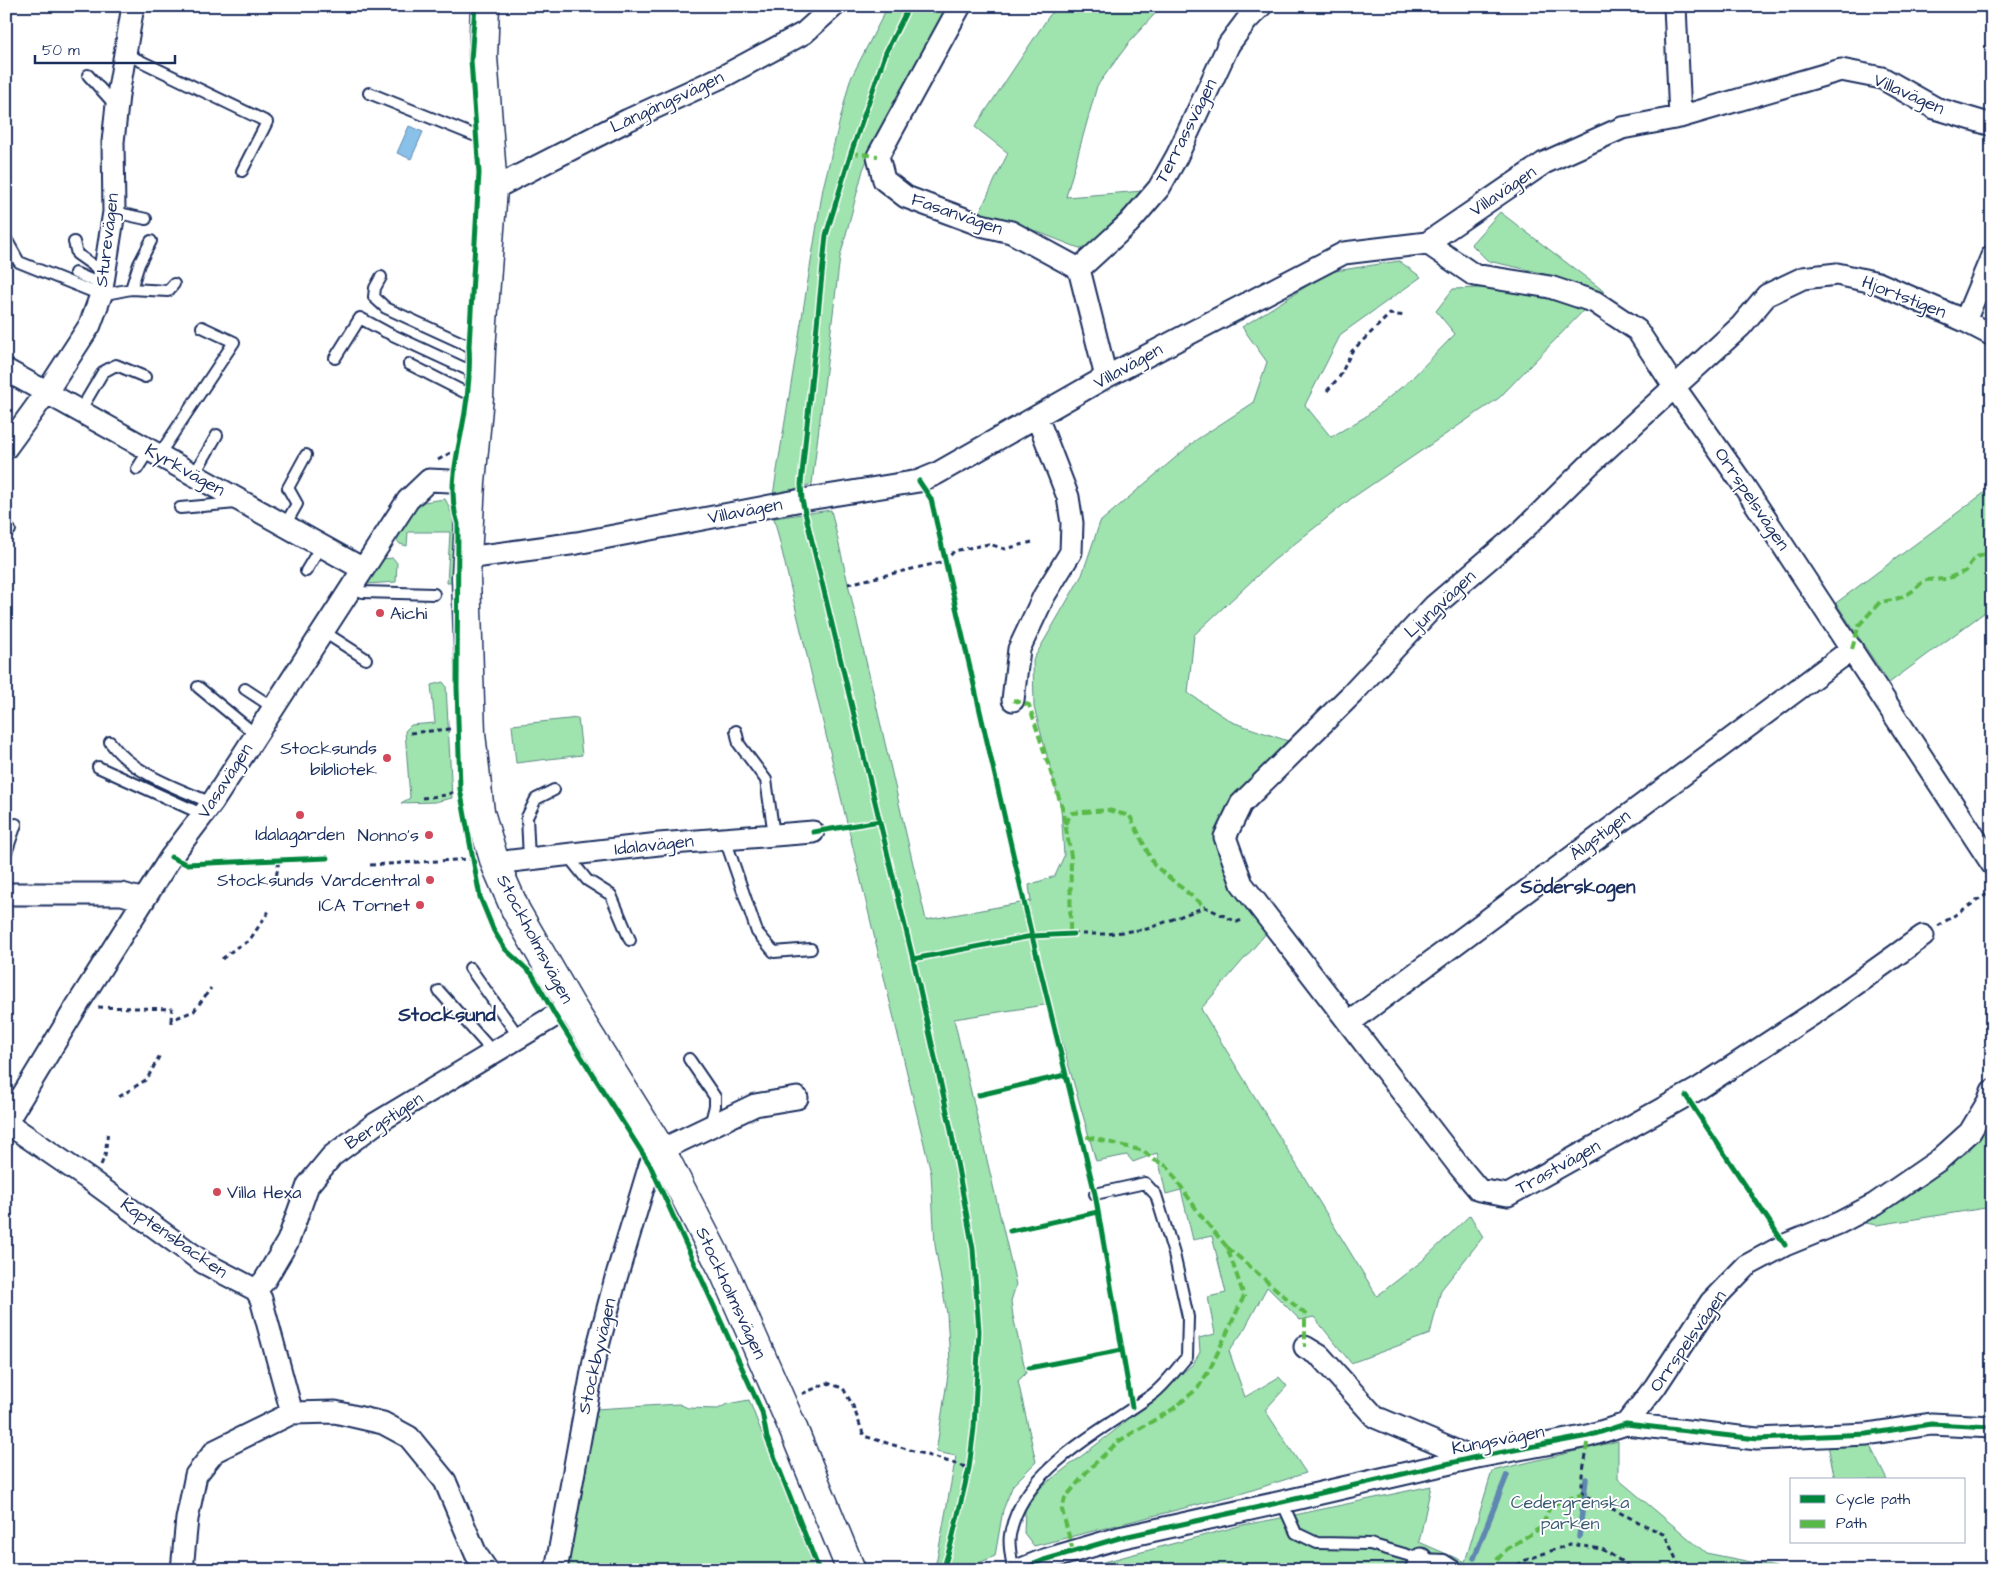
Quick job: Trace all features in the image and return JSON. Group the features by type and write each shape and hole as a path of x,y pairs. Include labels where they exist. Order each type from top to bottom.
{"street":[{"name":"Sturevägen","path":"6,448 46,393 90,325 103,285 114,212 113,142 116,106 133,6"},
{"name":"Stockholmsvägen","path":"485,6 483,57 491,142 493,190 481,348 480,386 462,481 467,558 466,592 471,734 480,812 480,863 516,911 571,1006 661,1150 725,1274 792,1426 852,1570"},
{"name":"Långängsvägen","path":"493,190 628,120 724,76 804,33 834,6"},
{"name":"Fasanvägen","path":"960,6 878,156 884,180 906,197 981,225 1011,232 1079,269"},
{"name":"Terrassvägen","path":"1079,269 1129,223 1158,188 1177,156 1229,44 1247,20 1261,6"},
{"path":"1675,6 1680,117"},
{"name":"Villavägen","path":"467,558 577,543 802,500 919,481 936,474 1106,377 1344,253 1427,243 1544,163 1622,128 1680,117 1841,70 1882,78 1935,108 1992,125"},
{"name":"Orrspelsvägen","path":"1427,243 1474,275 1550,287 1595,302 1637,330 1675,388 1740,480 1992,864"},
{"path":"1965,321 1992,256"},
{"path":"1079,269 1106,377"},
{"name":"Hjortstigen","path":"1675,388 1741,326 1767,295 1803,278 1837,274 1878,283 1965,321 1992,335"},
{"name":"Kyrkvägen","path":"6,370 364,569"},
{"name":"Ljungvägen","path":"1225,837 1241,804 1352,694 1434,606 1523,530 1588,466 1675,388"},
{"path":"1013,700 1019,649 1044,596 1071,552 1072,523 1068,497 1037,417"},
{"name":"Vasavägen","path":"8,1114 172,857 208,809 255,734 353,588 408,500 429,480 462,481"},
{"name":"Älgstigen","path":"1349,1023 1852,649"},
{"name":"Idalavägen","path":"480,863 660,844 813,832"},
{"name":"Trastvägen","path":"1225,837 1242,884 1453,1159 1479,1190 1508,1195 1698,1089 1822,1008 1923,936"},
{"path":"6,894 122,894 144,900"},
{"name":"Bergstigen","path":"256,1290 265,1280 288,1241 308,1185 332,1156 375,1124 571,1006"},
{"name":"Orrspelsvägen","path":"1626,1424 1655,1387 1711,1302 1746,1266 1785,1245 1839,1223 1875,1204 1939,1160 1970,1132 1992,1092"},
{"path":"661,1150 755,1105 797,1098"},
{"name":"Kaptensbacken","path":"8,1114 93,1182 204,1263 256,1290"},
{"name":"Stockbyvägen","path":"556,1570 594,1361 616,1278 650,1165 661,1150"},
{"path":"256,1290 262,1299 292,1413"},
{"path":"1305,1347 1320,1356 1375,1418 1472,1458"},
{"path":"182,1570 187,1519 196,1475 215,1451 292,1413 335,1412 384,1423 409,1437 445,1481 476,1554 487,1570"},
{"name":"Kungsvägen","path":"1019,1570 1044,1560 1119,1538 1472,1458 1588,1436 1626,1424 1757,1439 1867,1434 1930,1424 1992,1427"}],"lane":[{"path":"124,53 267,122 242,171"},
{"path":"88,75 116,106"},
{"path":"369,93 491,142"},
{"path":"114,212 146,219"},
{"path":"6,239 19,262 103,285 168,291 174,284"},
{"path":"131,288 139,264 151,241"},
{"path":"74,242 77,254 103,285"},
{"path":"75,273 103,285"},
{"path":"381,277 375,288 374,297 386,308 469,346 481,348"},
{"path":"335,358 360,318 480,386"},
{"path":"137,470 154,453 234,342 202,327"},
{"path":"409,364 460,390 480,386"},
{"path":"80,411 104,372 116,365 145,377"},
{"path":"194,475 217,435"},
{"path":"285,525 297,504 288,488 306,455"},
{"path":"180,508 242,502"},
{"path":"306,571 321,546"},
{"path":"353,588 363,592 434,594"},
{"path":"324,632 366,659"},
{"path":"198,687 255,734"},
{"path":"245,689 274,708"},
{"path":"736,731 739,744 766,780 774,835"},
{"path":"110,742 131,763 208,809"},
{"path":"98,766 208,809"},
{"path":"529,859 527,817 536,799 554,790"},
{"path":"6,853 16,824"},
{"path":"725,839 757,932 774,952 811,949"},
{"path":"567,855 587,880 612,896 630,940"},
{"path":"470,968 519,1037"},
{"path":"439,991 491,1054"},
{"path":"689,1059 715,1096 715,1106 710,1126"},
{"path":"1014,1570 1010,1537 1019,1506 1045,1471 1104,1426 1155,1392 1187,1357 1188,1317 1174,1254 1156,1195 1146,1183 1095,1194"},
{"path":"1282,1502 1296,1534 1317,1543 1370,1544 1418,1564 1444,1560 1460,1570"}],"path":[{"path":"1327,391 1340,376 1352,351 1364,338 1390,314 1406,316"},
{"path":"457,450 462,481"},
{"path":"848,584 946,561 954,551 989,544 1005,549 1032,542"},
{"path":"944,552 948,570"},
{"path":"410,733 458,728"},
{"path":"460,789 462,799"},
{"path":"422,798 447,795"},
{"path":"471,851 480,863"},
{"path":"269,860 288,860"},
{"path":"275,884 279,860"},
{"path":"370,866 480,863"},
{"path":"1923,936 1992,891"},
{"path":"1072,934 1106,934 1147,929 1205,907 1236,922 1263,911"},
{"path":"222,959 237,947 249,941 269,911"},
{"path":"78,1004 105,1008 172,1009 171,1021 194,1011 211,988"},
{"path":"119,1097 147,1079 161,1054"},
{"path":"93,1182 105,1156 108,1130"},
{"path":"800,1394 827,1383 843,1388 853,1406 864,1436 970,1468"},
{"path":"1586,1451 1582,1475 1582,1494 1665,1535 1681,1570"},
{"path":"967,1477 970,1460"},
{"path":"1509,1570 1526,1560 1570,1544 1602,1549 1635,1570"}],"green space":[{"path":"888,6 954,6 877,136 863,170 840,257 812,484 773,495 823,188 850,80"},
{"path":"1058,6 1162,6 1131,40 1097,86 1066,197 1143,191 1084,250 1020,225 979,213 1008,153 975,127 1049,16"},
{"path":"1500,212 1605,292 1534,271 1488,261 1471,244"},
{"path":"1399,261 1421,277 1341,334 1305,405 1331,437 1365,417 1410,380 1455,334 1436,311 1453,289 1502,287 1585,309 1499,398 1352,498 1273,561 1194,635 1188,693 1232,722 1288,741 1230,810 1215,838 1269,930 1201,1009 1377,1296 1422,1261 1470,1215 1483,1237 1441,1290 1430,1334 1351,1363 1314,1317 1300,1320 1267,1287 1244,1330 1229,1351 1245,1397 1279,1377 1287,1386 1265,1410 1306,1473 1240,1494 1034,1546 1024,1533 1025,1510 1041,1487 1118,1428 1193,1364 1200,1352 1199,1338 1215,1334 1208,1297 1226,1293 1212,1236 1193,1240 1181,1190 1166,1194 1157,1153 1133,1162 1127,1155 1096,1161 1051,1004 954,1019 1016,1285 1011,1301 1026,1373 1018,1381 1036,1462 1013,1485 1003,1510 995,1556 963,1570 933,1570 937,1559 956,1456 936,1452 950,1362 947,1314 935,1245 931,1173 774,518 831,510 926,920 1031,901 1029,885 1055,876 1064,856 1061,808 1034,707 1033,660 1082,575 1100,522 1196,440 1253,403 1267,362 1242,327 1329,272"},
{"path":"1992,487 1992,607 1889,683 1836,603"},
{"path":"445,499 453,518 454,529 452,583 447,583 450,532 408,532 407,546 400,544 396,539 416,508 423,502"},
{"path":"393,558 397,563 396,582 367,584 382,559"},
{"path":"443,682 446,686 452,798 435,802 401,803 410,798 405,731 411,725 435,723 431,685"},
{"path":"578,718 582,755 516,763 512,725"},
{"path":"1992,1111 1992,1207 1877,1225 1859,1222 1969,1151"},
{"path":"749,1400 815,1570 566,1570 595,1409 679,1404 688,1408 718,1409 727,1404"},
{"path":"1866,1438 1886,1478 1835,1478 1828,1445"},
{"name":"Cedergrenska parken","path":"1618,1441 1618,1479 1706,1553 1776,1567 1778,1570 1074,1570 1243,1525 1431,1486 1419,1542 1465,1562 1492,1471"}],"water":[{"path":"409,126 423,132 411,159 397,153"}],"waterway":[{"path":"1474,1558 1507,1475"},
{"path":"1579,1537 1586,1479"}],"marked path":[{"path":"851,153 878,156"},
{"path":"1852,649 1859,625 1880,602 1904,596 1914,590 1924,580 1946,579 1966,571 1970,563 1976,558 1992,554"},
{"path":"1013,700 1029,705 1062,807 1071,856 1070,934"},
{"path":"1065,824 1072,813 1108,810 1130,816 1154,865 1205,907"},
{"path":"1073,1551 1062,1510 1065,1498 1090,1468 1119,1441 1173,1409 1198,1388 1210,1369 1244,1296 1227,1247 1201,1216 1167,1166 1152,1159 1144,1151 1080,1135"},
{"path":"1227,1247 1305,1314 1305,1347"},
{"path":"1586,1451 1588,1436"},
{"path":"1490,1570 1507,1549 1542,1527 1550,1506 1582,1494"}],"cycle path":[{"path":"475,6 471,60 479,173 469,346 469,379 455,468 453,502 458,524 457,687 460,789 480,897 494,931 505,949 532,974 555,1015 650,1165 762,1412 767,1438 819,1570"},
{"path":"909,6 886,52 851,153 826,235 801,484 802,500 913,959 950,1125 973,1249 979,1331 974,1428 969,1468 943,1570"},
{"path":"919,481 931,499 1032,936 1095,1194 1132,1407"},
{"path":"813,832 880,821"},
{"path":"171,857 186,864 327,858"},
{"path":"913,959 1032,936 1073,934"},
{"path":"979,1095 1065,1075"},
{"path":"1686,1096 1785,1245"},
{"path":"1010,1231 1098,1212"},
{"path":"1029,1368 1122,1350"},
{"path":"1019,1570 1044,1560 1119,1538 1472,1458 1588,1436 1626,1424 1757,1439 1867,1434 1931,1424 1992,1427"}],"place":[{"name":"Aichi","path":"380,613"},
{"name":"Stocksunds bibliotek","path":"387,758"},
{"name":"Idalagården","path":"300,815"},
{"name":"Nonno's","path":"429,835"},
{"name":"Stocksunds Vårdcentral","path":"430,880"},
{"name":"ICA Tornet","path":"420,905"},
{"name":"Villa Hexa","path":"217,1192"}],"district":[{"name":"Söderskogen","path":"1578,887"},
{"name":"Stocksund","path":"447,1015"}]}
